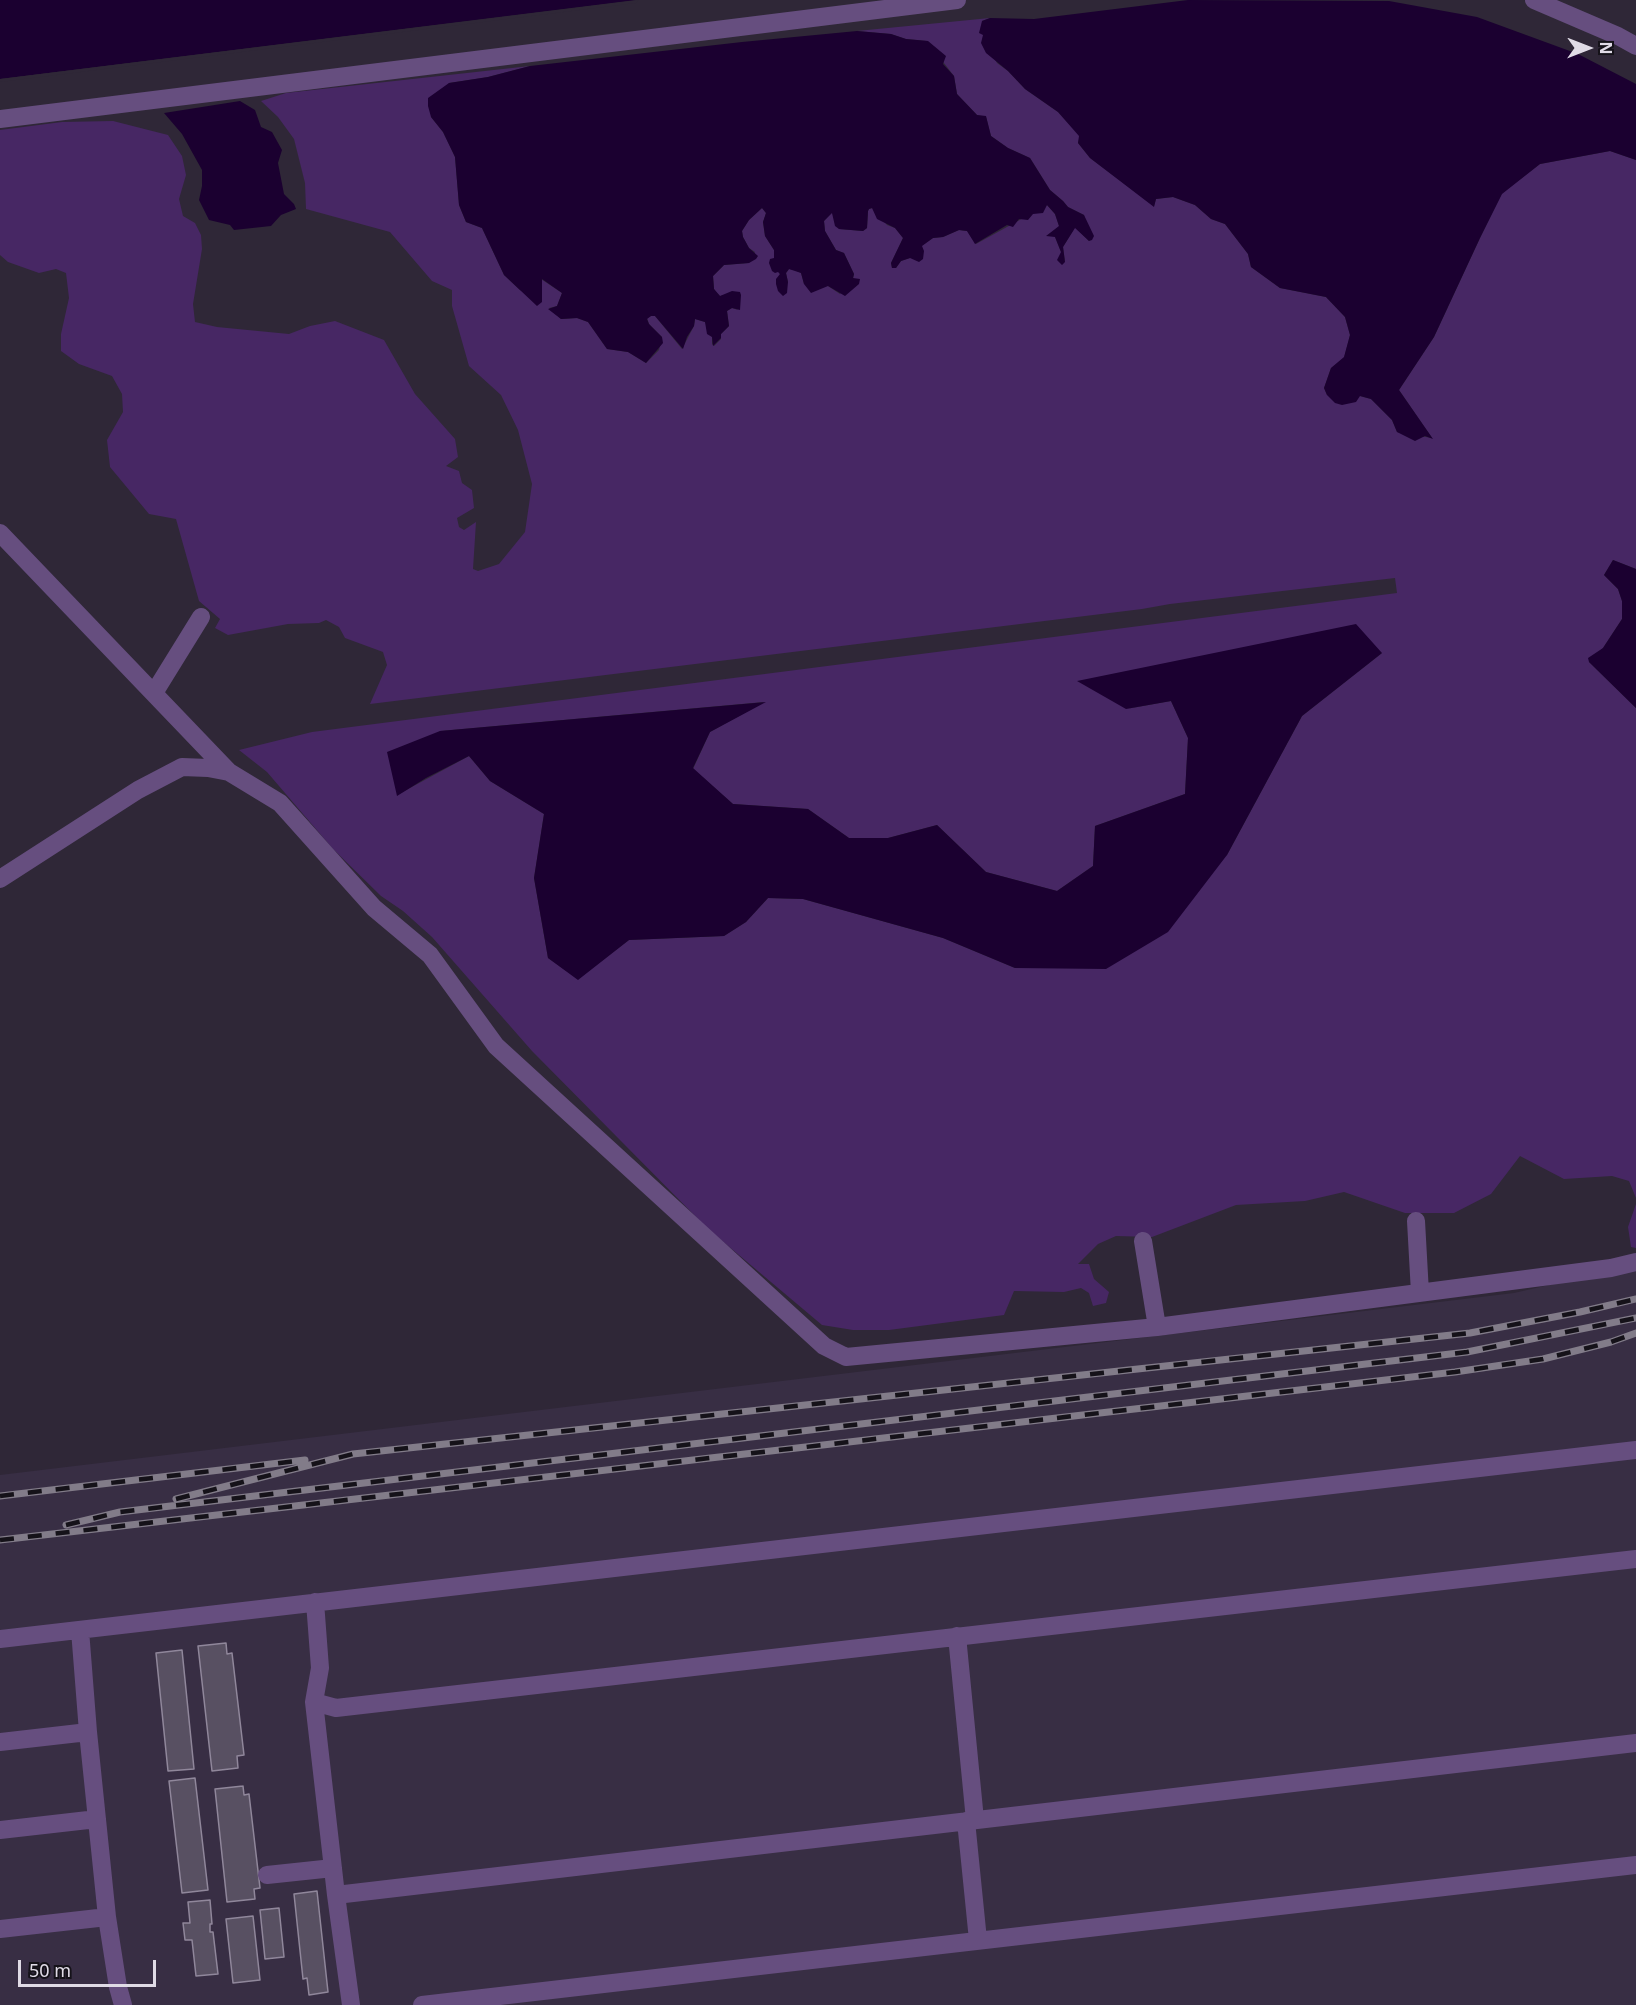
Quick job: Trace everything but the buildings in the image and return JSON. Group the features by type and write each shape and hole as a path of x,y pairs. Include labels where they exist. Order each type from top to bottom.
{"lane":[{"path":"0,119 957,0"},
{"path":"1534,0 1636,46"},
{"path":"0,533 229,772 280,803 374,908 430,955 496,1046 824,1346 846,1357 1157,1327 1611,1268 1636,1262"},
{"path":"154,693 201,617"},
{"path":"0,879 138,790 182,767 229,772"},
{"path":"1416,1221 1420,1293"},
{"path":"1143,1241 1157,1327"},
{"path":"0,1639 1636,1450"},
{"path":"314,1702 336,1708 1636,1559"},
{"path":"315,1602 320,1668 314,1702 351,2005"},
{"path":"80,1630 107,1917 118,1988 123,2005"},
{"path":"957,1636 978,1940"},
{"path":"0,1742 88,1732"},
{"path":"336,1895 1636,1743"},
{"path":"0,1830 97,1819"},
{"path":"422,2005 1636,1865"},
{"path":"267,1875 333,1868"},
{"path":"0,1929 107,1917"}],"shaded area":[{"path":"0,0 636,0 0,79"},
{"path":"1188,0 1389,1 1477,17 1578,54 1636,84 1636,160 1610,151 1540,164 1502,194 1434,337 1399,390 1433,439 1425,436 1415,441 1397,432 1392,420 1371,399 1360,396 1356,402 1342,405 1335,403 1324,388 1331,368 1344,357 1350,335 1345,317 1326,297 1280,288 1251,267 1248,254 1225,224 1211,219 1195,205 1173,197 1156,199 1154,207 1090,158 1078,143 1079,136 1058,112 1025,89 986,53 981,43 983,35 979,33 982,21 990,18 1034,19"},
{"path":"990,18 982,21 983,35 997,63 1025,89 1058,112 1080,136 1078,143 1090,158 1154,206 1156,199 1173,197 1195,205 1211,219 1225,224 1248,254 1251,267 1280,288 1326,297 1345,317 1350,335 1344,358 1331,368 1324,388 1327,395 1360,396 1371,399 1392,420 1397,432 1432,438 1399,390 1434,337 1502,193 1540,164 1610,151 1636,160 1636,569 1613,560 1604,575 1618,589 1622,601 1622,619 1603,648 1589,662 1636,708 1636,1198 1629,1181 1612,1176 1564,1179 1520,1156 1491,1194 1454,1213 1405,1213 1344,1192 1305,1201 1236,1205 1152,1237 1116,1236 1098,1244 1078,1264 1089,1264 1094,1279 1109,1292 1106,1303 1093,1306 1089,1293 1081,1288 1064,1292 1014,1291 1004,1315 889,1330 853,1330 822,1325 708,1229 532,1051 432,937 403,911 381,896 333,849 267,772 239,750 312,732 1397,593 1395,578 370,704 387,665 383,652 345,638 339,627 326,620 319,623 288,624 228,635 215,628 220,619 199,601 176,519 149,514 110,467 107,440 123,412 122,394 112,376 79,364 61,351 61,334 69,298 66,273 56,269 39,273 8,262 0,255 0,130 62,122 113,121 168,135 182,156 186,175 179,199 183,216 195,223 201,235 202,249 193,304 195,322 217,327 289,334 310,326 335,321 384,340 415,394 455,439 458,457 446,466 459,471 462,483 472,490 474,508 457,518 459,527 464,530 476,522 473,569 478,571 499,564 525,532 532,484 518,430 501,395 469,366 452,306 452,290 432,281 390,232 306,209 305,183 294,139 278,117 261,101 286,93 530,66 488,77 449,83 431,117 443,132 455,157 459,205 466,222 482,228 504,275 520,290 542,302 541,279 562,293 557,306 549,308 561,319 577,318 588,322 607,349 628,352 646,363 659,350 662,337 649,324 647,318 651,316 655,316 682,349 694,326 695,319 705,322 714,346 721,339 721,334 729,326 727,311 732,308 738,310 725,295 720,296 714,289 713,276 724,265 749,263 755,252 749,248 742,231 749,220 762,208 766,213 763,222 765,236 774,250 774,258 780,275 788,282 786,273 789,269 795,270 801,273 804,284 828,286 840,294 853,279 854,274 844,253 836,250 825,231 824,221 832,212 839,229 863,231 867,228 868,211 873,208 887,225 895,228 903,238 891,263 892,268 896,268 901,261 910,258 921,246 933,238 943,237 959,230 967,231 976,244 1047,205 1055,214 1059,226 1055,237 1065,262 1063,247 1075,227 1089,241 1084,215 1068,207 1050,190 1030,158 1008,148 991,136 986,117 977,115 957,94 954,76 927,41 906,39 891,34 857,31","holes":["1382,653 1302,716 1227,855 1015,968 943,938 803,899 768,898 746,922 724,936 629,940 578,979 548,958 534,878 544,814 490,781 469,756 397,795 440,731 764,702 710,732 693,769 733,804 808,809 849,838 888,838 937,825 986,872 1057,891 1093,866 1095,826 1185,794 1188,738 1171,701 1126,709"]},
{"path":"857,31 928,41 946,56 943,64 954,76 957,94 977,115 986,116 991,136 1008,148 1030,158 1050,190 1068,207 1084,215 1094,236 1092,240 1089,241 1075,228 1063,247 1065,262 1062,265 1057,260 1061,252 1055,237 1046,236 1059,226 1055,214 1047,205 1043,213 1033,214 1028,220 1019,219 1013,227 1007,225 975,244 967,231 959,230 943,237 933,238 922,246 923,259 919,262 910,258 901,261 896,268 892,268 891,263 903,238 895,228 877,219 872,208 868,211 867,228 863,231 839,229 835,226 832,213 824,221 825,231 836,250 844,253 854,274 853,278 860,279 859,284 845,296 828,286 811,293 804,284 801,273 789,269 786,273 787,293 783,296 776,284 776,279 780,274 772,271 769,263 770,259 774,258 774,250 765,236 763,222 766,213 762,208 749,220 742,231 749,248 758,256 756,259 749,263 724,265 713,276 714,289 720,296 732,291 740,292 741,295 740,310 732,308 727,311 729,326 721,334 721,338 713,346 712,337 707,334 705,322 695,319 683,349 655,316 651,316 647,319 649,324 662,337 663,343 646,363 628,352 607,349 588,322 577,318 561,319 548,309 557,306 562,293 542,279 542,302 537,306 504,275 482,228 466,222 459,205 455,157 443,132 431,117 428,106 428,98 449,83 488,77 530,66"},
{"path":"240,101 255,110 261,127 272,132 282,150 278,163 284,194 296,209 281,215 271,226 234,230 230,225 209,220 199,200 202,170 182,134 164,113"},
{"path":"1613,560 1636,569 1636,708 1589,662 1588,658 1603,648 1622,619 1622,601 1618,589 1604,575"},
{"path":"1356,624 1382,653 1302,716 1227,855 1168,932 1106,969 1015,968 943,938 803,899 768,898 746,922 724,936 629,940 578,980 548,958 534,878 544,814 490,781 469,756 397,796 387,752 440,731 766,702 710,732 693,768 733,804 808,809 849,838 888,838 937,825 986,872 1057,891 1093,866 1095,826 1185,794 1188,738 1171,701 1126,709 1077,681"},
{"path":"1636,1204 1636,1248 1631,1247 1628,1227"},
{"path":"1636,1265 1636,2005 0,2005 0,1475 1514,1293"}],"pier":[{"path":"639,0 636,3 0,82 0,79"}],"railway":[{"path":"176,1499 353,1454 1470,1333 1636,1299"},
{"path":"66,1525 120,1512 1467,1352 1636,1318"},
{"path":"0,1540 1455,1372 1543,1359 1611,1342 1636,1333"},
{"path":"0,1496 305,1460"}]}
